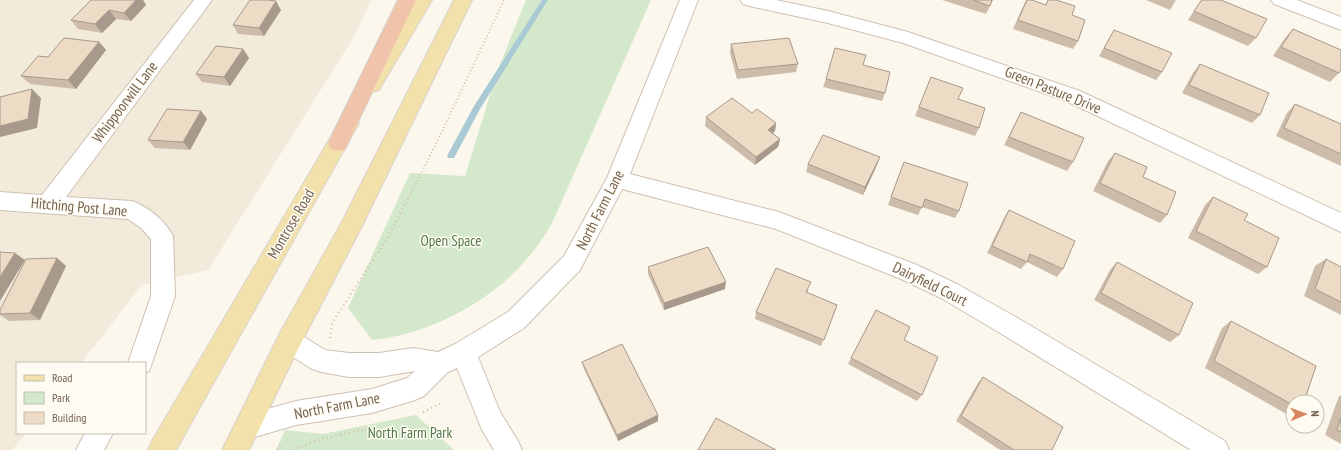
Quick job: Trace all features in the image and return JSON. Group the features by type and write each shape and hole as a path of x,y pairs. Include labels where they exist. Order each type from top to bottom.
{"highway":[{"path":"338,143 407,0"}],"main road":[{"name":"Montrose Road","path":"161,450 338,143 423,0"},
{"path":"235,450 289,341 351,226 463,0"}],"street":[{"name":"Whippoorwill Lane","path":"48,204 203,0"},
{"name":"North Farm Lane","path":"248,426 296,413 372,401 415,388 439,364 464,352 516,320 572,262 617,179 689,0"},
{"name":"Green Pasture Drive","path":"749,0 828,17 908,38 1073,96 1341,223"},
{"path":"1280,0 1341,24"},
{"name":"Dairyfield Court","path":"617,179 779,222 909,272 949,291 1013,328 1216,450"},
{"name":"Hitching Post Lane","path":"0,201 132,210 149,222 162,236 163,296 140,362"},
{"path":"289,341 321,361 349,365 379,365 413,359 439,364"},
{"path":"464,352 475,384 491,421 509,450"},
{"path":"90,450 99,434"}],"path":[{"path":"332,336 332,323 388,238 432,152 504,0"}],"shaded area":[{"path":"0,0 371,0 355,35 208,270 142,285 82,362 16,362 16,434 25,434 12,450 0,450"}],"green space":[{"name":"Open Space","path":"526,0 651,0 553,221 521,266 500,285 477,302 452,316 426,327 399,335 372,340 348,308 410,173 465,176 498,69"},
{"name":"North Farm Park","path":"416,415 454,450 276,450 285,430 323,434"}],"building":[{"path":"91,0 136,0 124,13 109,10 95,24 71,20"},
{"path":"250,0 276,1 259,28 233,25"},
{"path":"973,0 992,0 990,6"},
{"path":"1027,0 1032,0 1046,5 1048,0 1056,0 1075,6 1072,15 1085,20 1078,41 1018,20"},
{"path":"1202,0 1221,0 1267,19 1256,38 1194,11"},
{"path":"1293,29 1341,50 1341,69 1339,73 1281,47"},
{"path":"1114,30 1172,53 1162,72 1104,48"},
{"path":"64,38 99,42 68,80 21,76 38,56 48,57"},
{"path":"789,38 798,64 738,70 731,44"},
{"path":"216,46 243,49 224,77 196,74"},
{"path":"835,48 866,55 863,65 890,72 885,93 826,79"},
{"path":"1200,64 1269,93 1260,115 1189,85"},
{"path":"931,77 963,88 958,99 985,108 979,128 919,107"},
{"path":"32,89 28,119 0,126 0,97"},
{"path":"732,98 752,113 757,109 776,123 768,130 780,139 756,157 706,117"},
{"path":"1295,104 1341,124 1341,154 1284,128"},
{"path":"167,109 201,111 183,142 148,140"},
{"path":"1021,112 1084,138 1073,162 1009,137"},
{"path":"823,135 880,157 865,187 808,164"},
{"path":"1115,153 1147,167 1143,177 1176,192 1167,215 1100,183"},
{"path":"904,162 968,183 959,211 925,199 922,208 891,197"},
{"path":"1213,197 1248,214 1244,220 1279,238 1267,267 1196,231"},
{"path":"1009,210 1075,241 1063,269 1030,254 1027,262 992,246"},
{"path":"708,247 726,282 664,303 648,267"},
{"path":"0,252 15,253 0,277"},
{"path":"57,258 30,313 0,314 0,310 26,259"},
{"path":"1326,259 1341,267 1341,302 1315,289"},
{"path":"1117,262 1193,303 1179,335 1101,293"},
{"path":"776,268 811,282 806,292 837,305 824,340 756,312"},
{"path":"876,310 910,327 904,340 938,357 922,395 851,358"},
{"path":"1231,321 1316,366 1307,394 1285,394 1285,401 1214,361"},
{"path":"622,344 658,415 617,435 582,362"},
{"path":"983,377 1063,427 1052,450 1014,450 961,416"},
{"path":"716,418 776,450 698,450"},
{"path":"1341,418 1341,432 1337,430"}],"waterway":[{"path":"451,156 477,108 545,0"}]}
